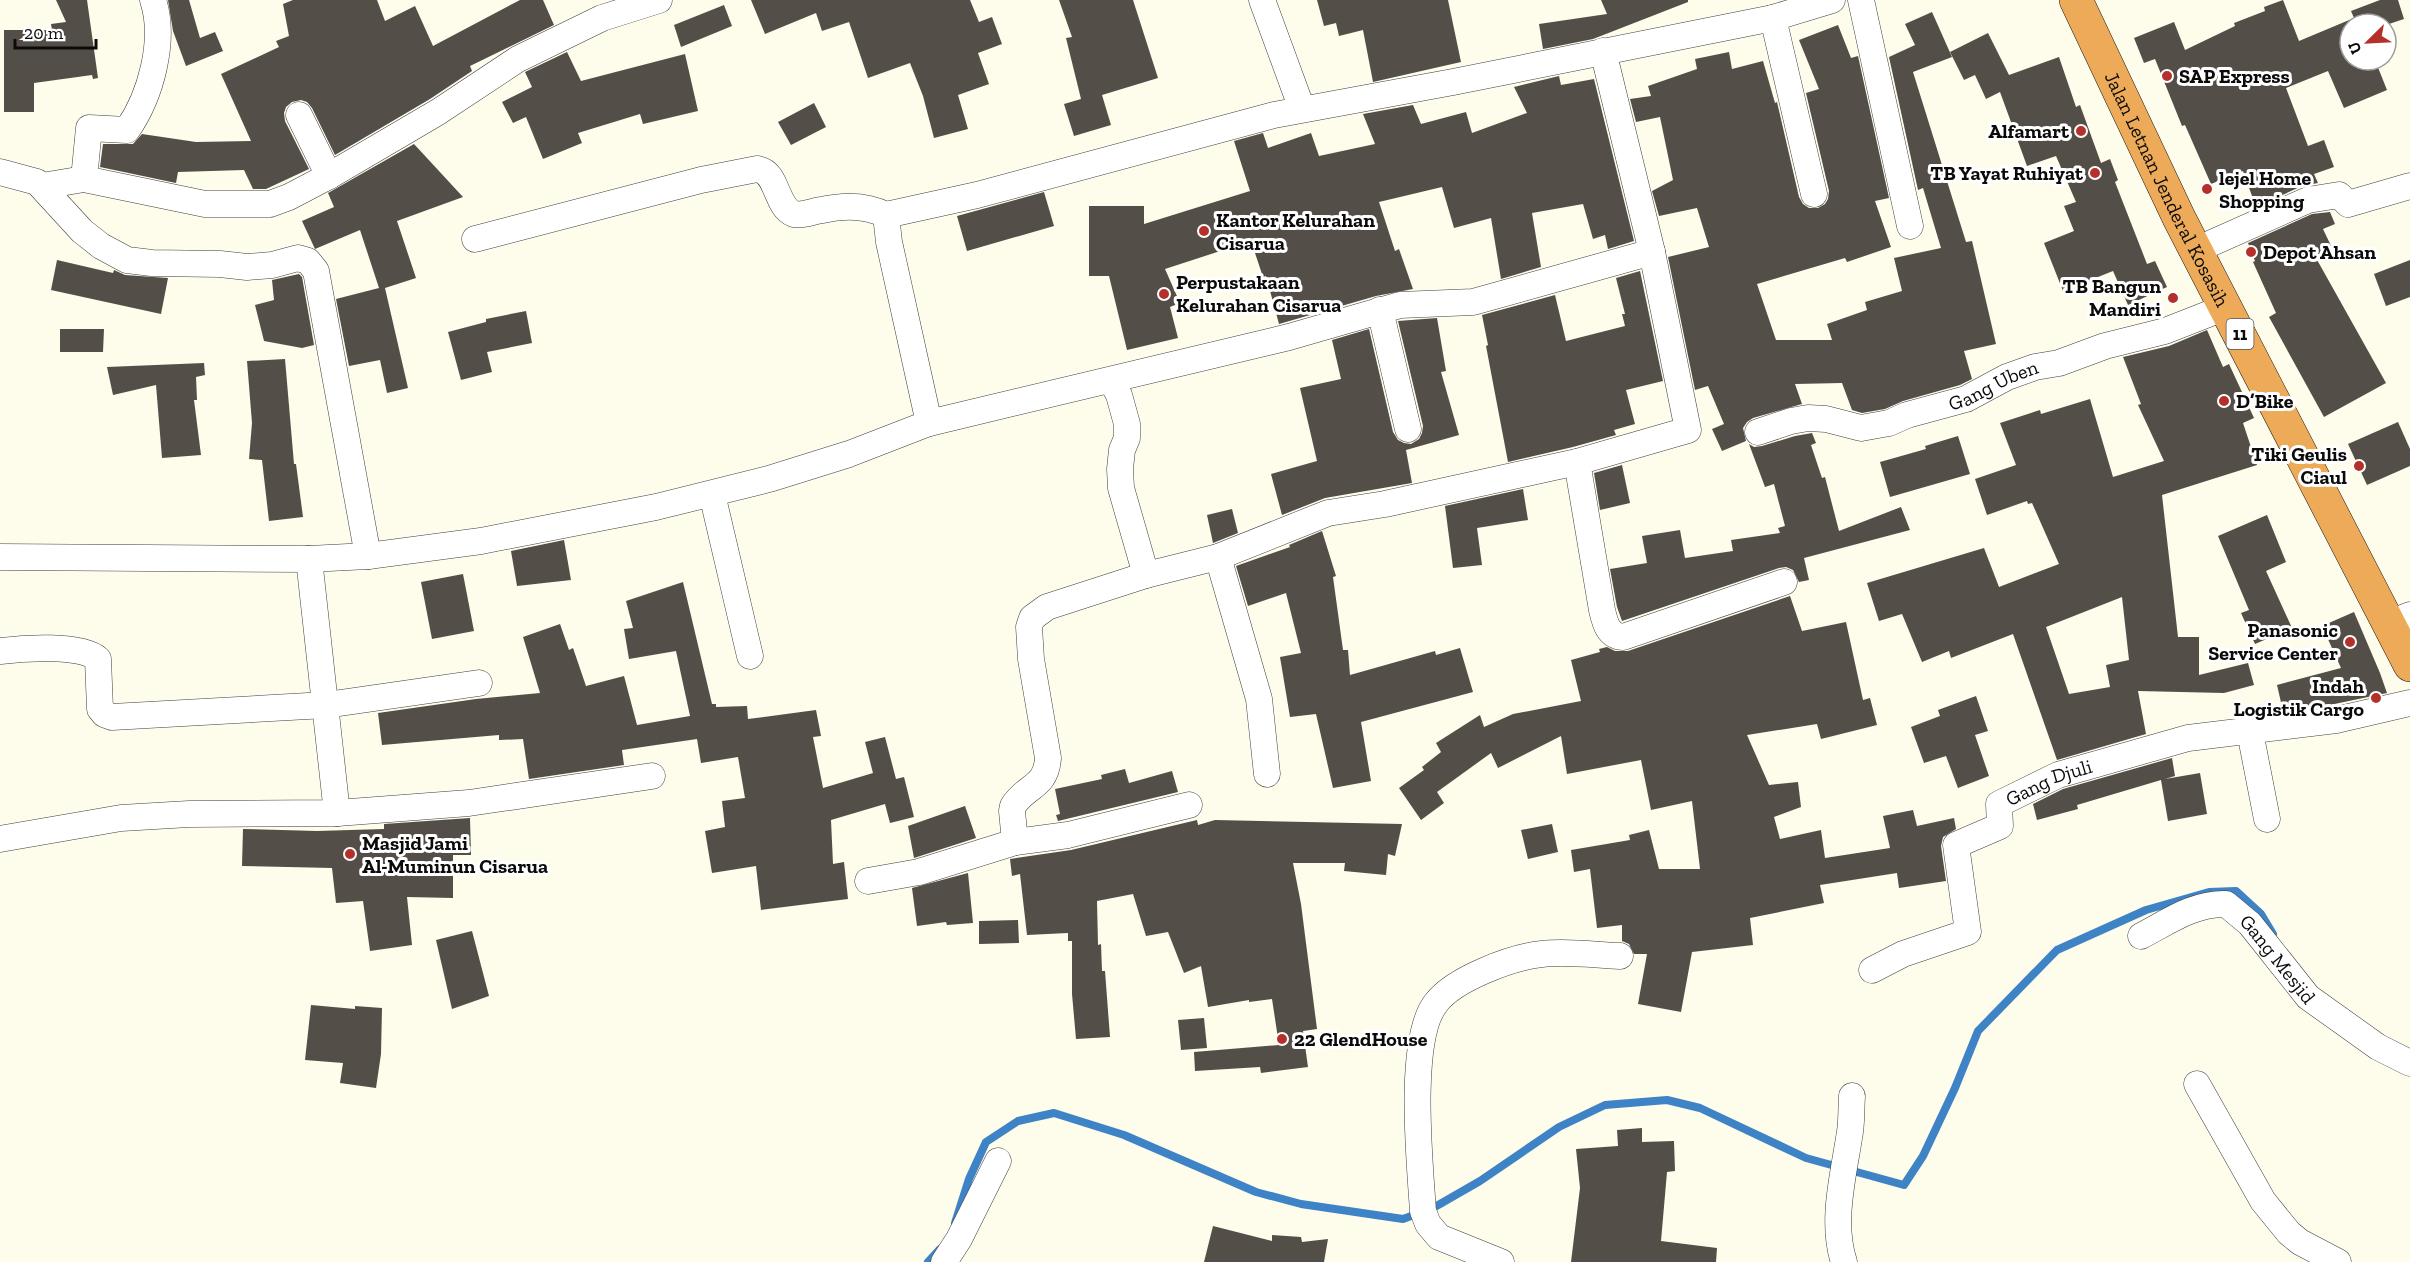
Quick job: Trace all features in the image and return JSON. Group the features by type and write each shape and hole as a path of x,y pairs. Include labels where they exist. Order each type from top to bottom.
{"highway":[{"name":"Jalan Letnan Jenderal Kosasih","path":"2076,0 2196,250 2399,620 2410,665"}],"street":[{"path":"84,179 88,128 127,130 150,80 158,37 153,0"},
{"path":"42,186 84,179 205,204 270,204 289,197 329,176 438,112 518,59 603,18 659,0"},
{"path":"1262,0 1302,110"},
{"path":"475,239 700,180 757,169 762,169 768,174 783,205 794,214 802,215 825,209 853,206 865,207 886,215 977,195 1302,110 1773,18 1832,0"},
{"path":"1861,0 1910,226"},
{"path":"1773,18 1814,194"},
{"path":"1015,842 1013,806 1040,782 1047,772 1048,765 1030,659 1029,627 1032,618 1047,607 1146,575 1218,557 1328,513 1385,504 1577,462 1688,430 1652,252 1603,51"},
{"path":"299,115 329,176"},
{"path":"0,172 42,186 82,231 101,246 127,260 246,267 273,265 298,258 305,259 313,265 316,271 368,556"},
{"path":"2196,250 2308,200 2339,195 2348,204 2410,186"},
{"path":"886,215 889,242 929,423"},
{"path":"0,557 309,559 368,556 481,541 712,494 849,454 929,423 1290,337 1363,317 1380,310 1423,303 1473,302 1652,252"},
{"name":"Gang Uben","path":"1758,432 1791,420 1808,418 1826,419 1861,428 1889,423 1907,415 1966,399 2007,377 2026,370 2059,363 2105,346 2165,331 2226,307"},
{"path":"1380,310 1408,429"},
{"path":"1111,380 1119,395 1127,424 1120,469 1121,488 1146,575"},
{"path":"1577,462 1602,610 1610,631 1616,636 1623,637 1784,582"},
{"path":"712,494 750,656"},
{"path":"1218,557 1259,699 1267,774"},
{"path":"309,559 327,705 337,813"},
{"path":"0,651 51,649 92,654 98,659 100,709 104,714 112,717 327,705 479,683"},
{"name":"Gang Djuli","path":"1872,970 1903,954 1968,932 1956,845 2000,826 2000,804 2058,775 2188,738 2336,720 2410,703"},
{"path":"2250,732 2268,819"},
{"path":"0,838 121,818 189,814 337,813 469,803 652,776"},
{"path":"868,881 919,872 1015,842 1068,835 1189,805"},
{"name":"Gang Mesjid","path":"2141,936 2186,912 2209,903 2226,904 2250,924 2308,997 2378,1047 2410,1063"},
{"path":"1501,1262 1439,1238 1428,1224 1423,1211 1417,1114 1422,1035 1435,1004 1461,982 1492,967 1542,954 1620,956"},
{"path":"2197,1084 2263,1201 2295,1238 2338,1262"},
{"path":"1844,1262 1840,1233 1840,1193 1850,1137 1851,1096"},
{"path":"944,1262 959,1239 998,1161"}],"building":[{"path":"56,0 87,0 98,78 93,79 92,75 34,83 34,112 4,112 4,30 52,30 51,24 66,22"},
{"path":"168,0 189,0 200,38 215,32 223,51 186,66 173,31"},
{"path":"293,0 377,0 385,21 415,6 433,46 520,0 543,0 554,25 470,66 472,71 430,99 335,155 312,108 307,102 301,100 292,102 286,107 285,121 309,169 266,189 253,189 244,170 178,172 176,183 100,167 103,144 133,144 142,134 196,142 251,141 221,74 279,47 276,41 289,36 283,4"},
{"path":"751,0 970,0 979,22 992,17 1002,44 978,53 989,84 958,95 968,129 934,138 923,96 910,63 868,78 849,22 822,31 816,13 765,34"},
{"path":"1059,0 1133,0 1158,78 1102,95 1111,125 1074,136 1064,104 1081,99 1066,38 1072,37"},
{"path":"1317,0 1448,0 1461,62 1373,82 1363,30 1339,36 1336,23 1324,26"},
{"path":"1601,0 1688,0 1688,2 1593,39 1543,49 1539,24 1607,14"},
{"path":"2283,0 2299,41 2338,25 2338,72 2380,72 2387,90 2344,108 2328,71 2286,88 2308,146 2324,140 2334,167 2314,174 2318,183 2302,186 2256,207 2243,171 2211,184 2185,125 2182,126 2155,59 2144,63 2134,38 2174,22 2185,50 2235,26 2234,23 2265,11 2264,7"},
{"path":"2380,0 2398,0 2404,19 2398,21 2398,12 2351,11"},
{"path":"724,5 732,26 681,47 674,25"},
{"path":"1932,12 1952,57 1913,72 1966,242 1972,241 1996,344 1964,351 1972,379 1885,409 1862,413 1852,410 1842,383 1795,384 1802,404 1753,418 1743,428 1746,441 1722,451 1712,429 1724,424 1708,386 1695,390 1668,257 1709,247 1697,208 1659,216 1652,191 1673,180 1660,117 1636,122 1630,99 1651,96 1648,86 1697,69 1695,59 1729,52 1732,69 1763,61 1775,103 1777,102 1799,197 1809,208 1818,208 1825,204 1829,191 1806,93 1819,89 1799,40 1838,25 1851,58 1858,56 1889,198 1875,201 1891,247 1847,262 1845,258 1757,284 1776,340 1832,340 1827,324 1867,310 1865,302 1902,291 1894,258 1941,248 1923,188 1918,190 1889,57 1915,45 1905,24"},
{"path":"1988,33 2009,75 2059,57 2076,107 2080,105 2101,163 2110,159 2118,180 2115,182 2147,264 2155,261 2167,287 2128,305 2113,271 2063,291 2044,243 2074,231 2064,206 2076,202 2056,156 2027,166 2000,92 1986,99 1975,75 1964,80 1950,52"},
{"path":"567,52 581,81 685,54 698,111 643,124 640,114 578,133 582,143 543,159 526,117 513,123 502,102 532,87 525,72"},
{"path":"1559,76 1561,85 1594,79 1634,241 1608,249 1605,235 1593,239 1583,204 1532,213 1541,267 1501,279 1491,218 1454,228 1442,187 1379,202 1395,251 1399,249 1413,289 1376,296 1279,324 1266,276 1263,277 1251,241 1165,269 1180,303 1170,307 1178,338 1127,350 1109,276 1089,276 1089,206 1144,206 1144,224 1250,191 1234,141 1263,133 1268,148 1311,133 1319,156 1375,144 1363,114 1413,105 1421,124 1466,112 1472,133 1527,113 1514,87"},
{"path":"814,103 826,127 791,145 778,122"},
{"path":"414,144 463,197 397,221 416,278 385,288 408,388 387,393 380,360 349,366 336,299 379,288 360,230 315,249 302,221 334,207 328,193"},
{"path":"1044,192 1054,226 967,251 957,216"},
{"path":"2330,212 2335,224 2323,229 2333,250 2316,258 2386,383 2324,417 2269,317 2276,313 2253,262 2255,261 2248,243 2312,214"},
{"path":"57,260 113,273 114,270 125,275 168,278 161,314 51,290"},
{"path":"2410,260 2410,297 2386,306 2374,274"},
{"path":"1640,271 1663,381 1626,390 1635,424 1614,430 1616,435 1508,462 1482,315 1555,295 1566,341 1625,326 1622,314 1625,314 1616,278"},
{"path":"299,274 302,277 314,345 302,348 264,341 255,305 274,300 272,280"},
{"path":"526,311 532,343 487,352 492,372 461,380 448,332 486,322 486,319"},
{"path":"1437,318 1446,371 1441,372 1459,435 1406,450 1412,483 1325,498 1282,515 1271,474 1317,461 1300,388 1341,379 1332,340 1369,329 1393,432 1398,440 1411,444 1419,439 1423,426 1398,321"},
{"path":"60,329 104,329 103,352 60,352"},
{"path":"2207,330 2223,367 2229,364 2254,418 2243,423 2257,465 2162,495 2178,637 2199,637 2199,675 2248,663 2254,685 2224,693 2138,691 2146,734 2057,760 2013,634 1951,658 1949,651 1922,662 1902,614 1879,621 1867,583 1984,548 1999,587 2059,564 2032,503 2028,504 2027,501 1987,515 1975,479 2016,465 2000,423 2040,410 2041,414 2090,399 2113,477 2164,461 2138,405 2141,404 2123,357 2169,346","holes":["2122,597 2129,660 2106,665 2110,687 2069,694 2046,627"]},
{"path":"285,359 294,464 296,464 303,517 269,521 262,460 249,459 252,423 247,361"},
{"path":"204,363 205,375 196,377 197,400 194,400 201,455 162,458 156,385 113,395 107,367"},
{"path":"2398,422 2410,449 2410,466 2367,485 2348,444"},
{"path":"1812,433 1816,443 1811,445 1822,478 1825,477 1839,531 1901,507 1910,530 1804,558 1809,580 1799,582 1793,570 1786,567 1779,568 1622,621 1610,569 1647,563 1642,536 1680,530 1685,558 1733,551 1731,540 1780,533 1778,528 1785,526 1774,484 1765,487 1749,444 1754,447 1762,446"},
{"path":"1958,436 1970,474 1890,497 1880,462 1926,449 1925,446"},
{"path":"1622,465 1630,503 1600,510 1594,473"},
{"path":"1523,489 1528,520 1477,528 1482,565 1453,568 1445,506"},
{"path":"1232,509 1238,533 1213,543 1207,515"},
{"path":"2267,515 2286,562 2266,571 2292,628 2255,644 2241,613 2249,610 2218,536"},
{"path":"1322,531 1336,576 1333,577 1343,650 1348,650 1350,675 1435,651 1436,655 1460,648 1473,692 1361,722 1371,781 1333,788 1316,714 1290,717 1280,657 1301,653 1286,593 1248,606 1236,566 1290,547 1289,545"},
{"path":"564,540 571,580 517,586 511,551"},
{"path":"463,574 474,631 432,639 421,582"},
{"path":"683,582 712,704 716,704 716,707 747,706 748,719 816,710 821,736 813,737 823,788 873,773 865,742 885,737 896,779 904,777 914,817 890,823 885,804 831,820 833,864 844,862 848,899 761,910 756,866 712,873 705,831 725,827 722,801 745,798 738,757 701,763 697,739 622,750 624,765 529,779 523,739 499,740 499,735 382,745 378,713 476,699 540,693 523,637 560,624 569,650 573,648 586,686 624,676 637,725 690,716 676,651 629,659 624,629 633,628 626,601"},
{"path":"1790,596 1802,631 1846,622 1863,700 1870,698 1877,725 1821,739 1817,724 1747,735 1769,785 1798,782 1801,807 1774,817 1780,839 1821,830 1825,858 1890,848 1883,816 1913,810 1917,826 1954,818 1956,829 1943,837 1941,846 1946,881 1899,888 1897,873 1820,885 1824,903 1750,918 1753,945 1692,952 1681,1012 1638,1004 1647,954 1634,954 1629,944 1622,941 1622,925 1597,928 1590,869 1574,872 1571,850 1630,840 1629,835 1649,830 1659,869 1700,869 1692,801 1651,810 1641,760 1567,774 1561,736 1498,768 1491,753 1437,792 1444,803 1421,820 1399,788 1424,770 1422,767 1441,752 1436,743 1480,715 1484,727 1513,714 1581,701 1571,660 1600,652 1599,649 1607,647 1615,651 1628,651"},
{"path":"2354,612 2387,693 2325,706 2283,711 2277,685 2341,668 2322,626"},
{"path":"1976,696 1988,731 1975,735 1989,776 1958,788 1946,756 1924,763 1911,727 1940,716 1938,710"},
{"path":"2172,758 2175,776 2165,779 2200,773 2207,814 2168,821 2161,780 2077,805 2078,809 2037,820 2033,804 2063,789"},
{"path":"1125,769 1129,783 1172,771 1178,792 1058,821 1056,815 1060,814 1055,789 1102,779 1101,775"},
{"path":"965,806 976,838 914,858 908,826"},
{"path":"470,818 471,855 453,855 453,898 407,897 412,945 370,951 363,901 336,903 332,868 242,866 243,829 317,831 384,829 384,824"},
{"path":"1197,820 1198,825 1215,820 1402,824 1395,856 1388,854 1386,875 1344,871 1345,863 1293,863 1301,904 1317,1029 1303,1031 1308,1067 1261,1073 1260,1067 1195,1071 1194,1052 1279,1045 1272,999 1249,1002 1249,1000 1208,1007 1201,966 1184,973 1168,932 1146,936 1133,894 1097,901 1098,945 1101,944 1102,971 1105,971 1110,1037 1076,1039 1072,994 1072,941 1068,941 1068,933 1027,935 1020,874 1012,876 1010,859 1071,850"},
{"path":"1552,824 1558,852 1528,859 1521,830"},
{"path":"968,873 973,923 947,925 946,922 917,926 912,888"},
{"path":"1018,920 1019,943 979,944 979,921"},
{"path":"472,931 489,996 452,1009 436,940"},
{"path":"311,1005 355,1009 355,1006 382,1008 381,1054 376,1088 340,1083 343,1063 305,1060"},
{"path":"1204,1018 1207,1048 1181,1050 1178,1020"},
{"path":"1642,1128 1642,1142 1674,1141 1675,1171 1667,1172 1661,1241 1717,1248 1716,1262 1571,1262 1580,1188 1576,1149 1618,1146 1617,1130"},
{"path":"1213,1226 1272,1241 1272,1235 1301,1237 1302,1242 1328,1239 1324,1262 1204,1262"}],"waterway":[{"path":"955,1223 969,1179 986,1142 1018,1121 1054,1113 1124,1135 1256,1192 1301,1204 1403,1219 1433,1208 1480,1181 1559,1127 1605,1105 1667,1100 1700,1108 1806,1158 1904,1185 1923,1156 1955,1088 1978,1031 2057,950 2146,910 2209,892 2236,891 2261,914 2273,934"},
{"path":"928,1262 940,1249"}],"place":[{"name":"SAP Express","path":"2167,76"},
{"name":"Alfamart","path":"2081,131"},
{"name":"TB Yayat Ruhiyat","path":"2095,173"},
{"name":"lejel Home Shopping","path":"2207,189"},
{"name":"Kantor Kelurahan Cisarua","path":"1204,231"},
{"name":"Depot Ahsan","path":"2251,252"},
{"name":"Perpustakaan Kelurahan Cisarua","path":"1164,294"},
{"name":"TB Bangun Mandiri","path":"2173,298"},
{"name":"D’Bike","path":"2224,401"},
{"name":"Tiki Geulis Ciaul","path":"2359,466"},
{"name":"Panasonic Service Center","path":"2350,642"},
{"name":"Indah Logistik Cargo","path":"2376,698"},
{"name":"Masjid Jami Al-Muminun Cisarua","path":"350,854"},
{"name":"22 GlendHouse","path":"1282,1039"}]}
